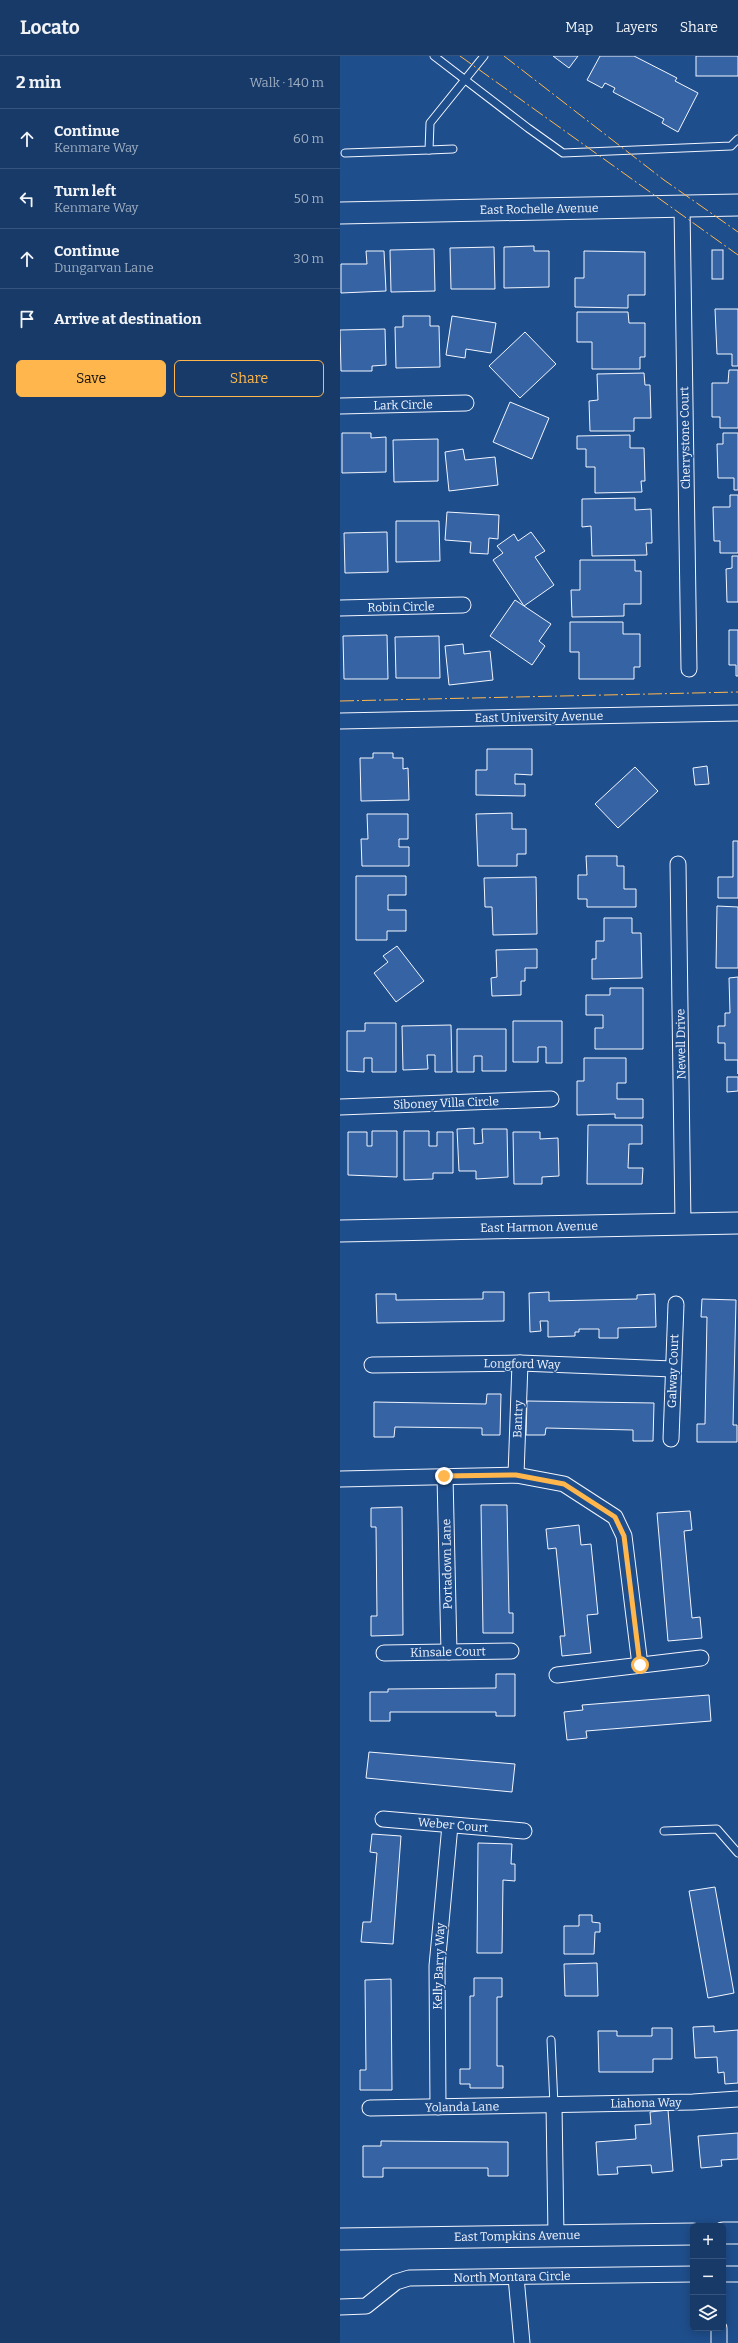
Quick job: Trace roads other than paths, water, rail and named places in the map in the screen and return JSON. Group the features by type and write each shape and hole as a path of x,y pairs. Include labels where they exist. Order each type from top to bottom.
{"street":[{"name":"East Rochelle Avenue","path":"340,213 738,205"},
{"name":"Cherrystone Court","path":"682,207 689,669"},
{"name":"Lark Circle","path":"340,406 466,403"},
{"name":"Robin Circle","path":"340,608 463,606"},
{"name":"East University Avenue","path":"340,721 738,713"},
{"name":"Newell Drive","path":"678,864 683,1224"},
{"name":"Siboney Villa Circle","path":"340,1107 551,1099"},
{"name":"East Harmon Avenue","path":"340,1231 738,1223"},
{"name":"Galway Court","path":"671,1439 676,1304"},
{"name":"Longford Way","path":"372,1365 520,1362 673,1369"},
{"name":"Bantry","path":"516,1475 520,1362"},
{"path":"340,1479 516,1475 564,1484 615,1517 624,1536 640,1665"},
{"name":"Portadown Lane","path":"444,1476 449,1652"},
{"name":"Kinsale Court","path":"384,1654 511,1651"},
{"path":"557,1675 701,1658"},
{"name":"Weber Court","path":"383,1819 524,1831"},
{"name":"Kelly Barry Way","path":"438,2108 437,1966 450,1825"},
{"name":"Liahona Way","path":"554,2105 738,2099"},
{"path":"554,2105 556,2236"},
{"name":"Yolanda Lane","path":"370,2108 554,2105"},
{"path":"726,2233 738,2233"},
{"name":"East Tompkins Avenue","path":"340,2239 690,2234"},
{"name":"North Montara Circle","path":"340,2307 366,2306 396,2282 409,2278 690,2274"},
{"path":"726,2274 738,2274"},
{"path":"516,2277 522,2343"},
{"path":"719,2331 719,2343"}],"lane":[{"path":"434,56 563,152 731,146 738,139"},
{"path":"429,150 430,123 484,56"},
{"path":"345,152 453,149"},
{"path":"664,1831 716,1829 738,1853"},
{"path":"551,2040 554,2105"}]}
